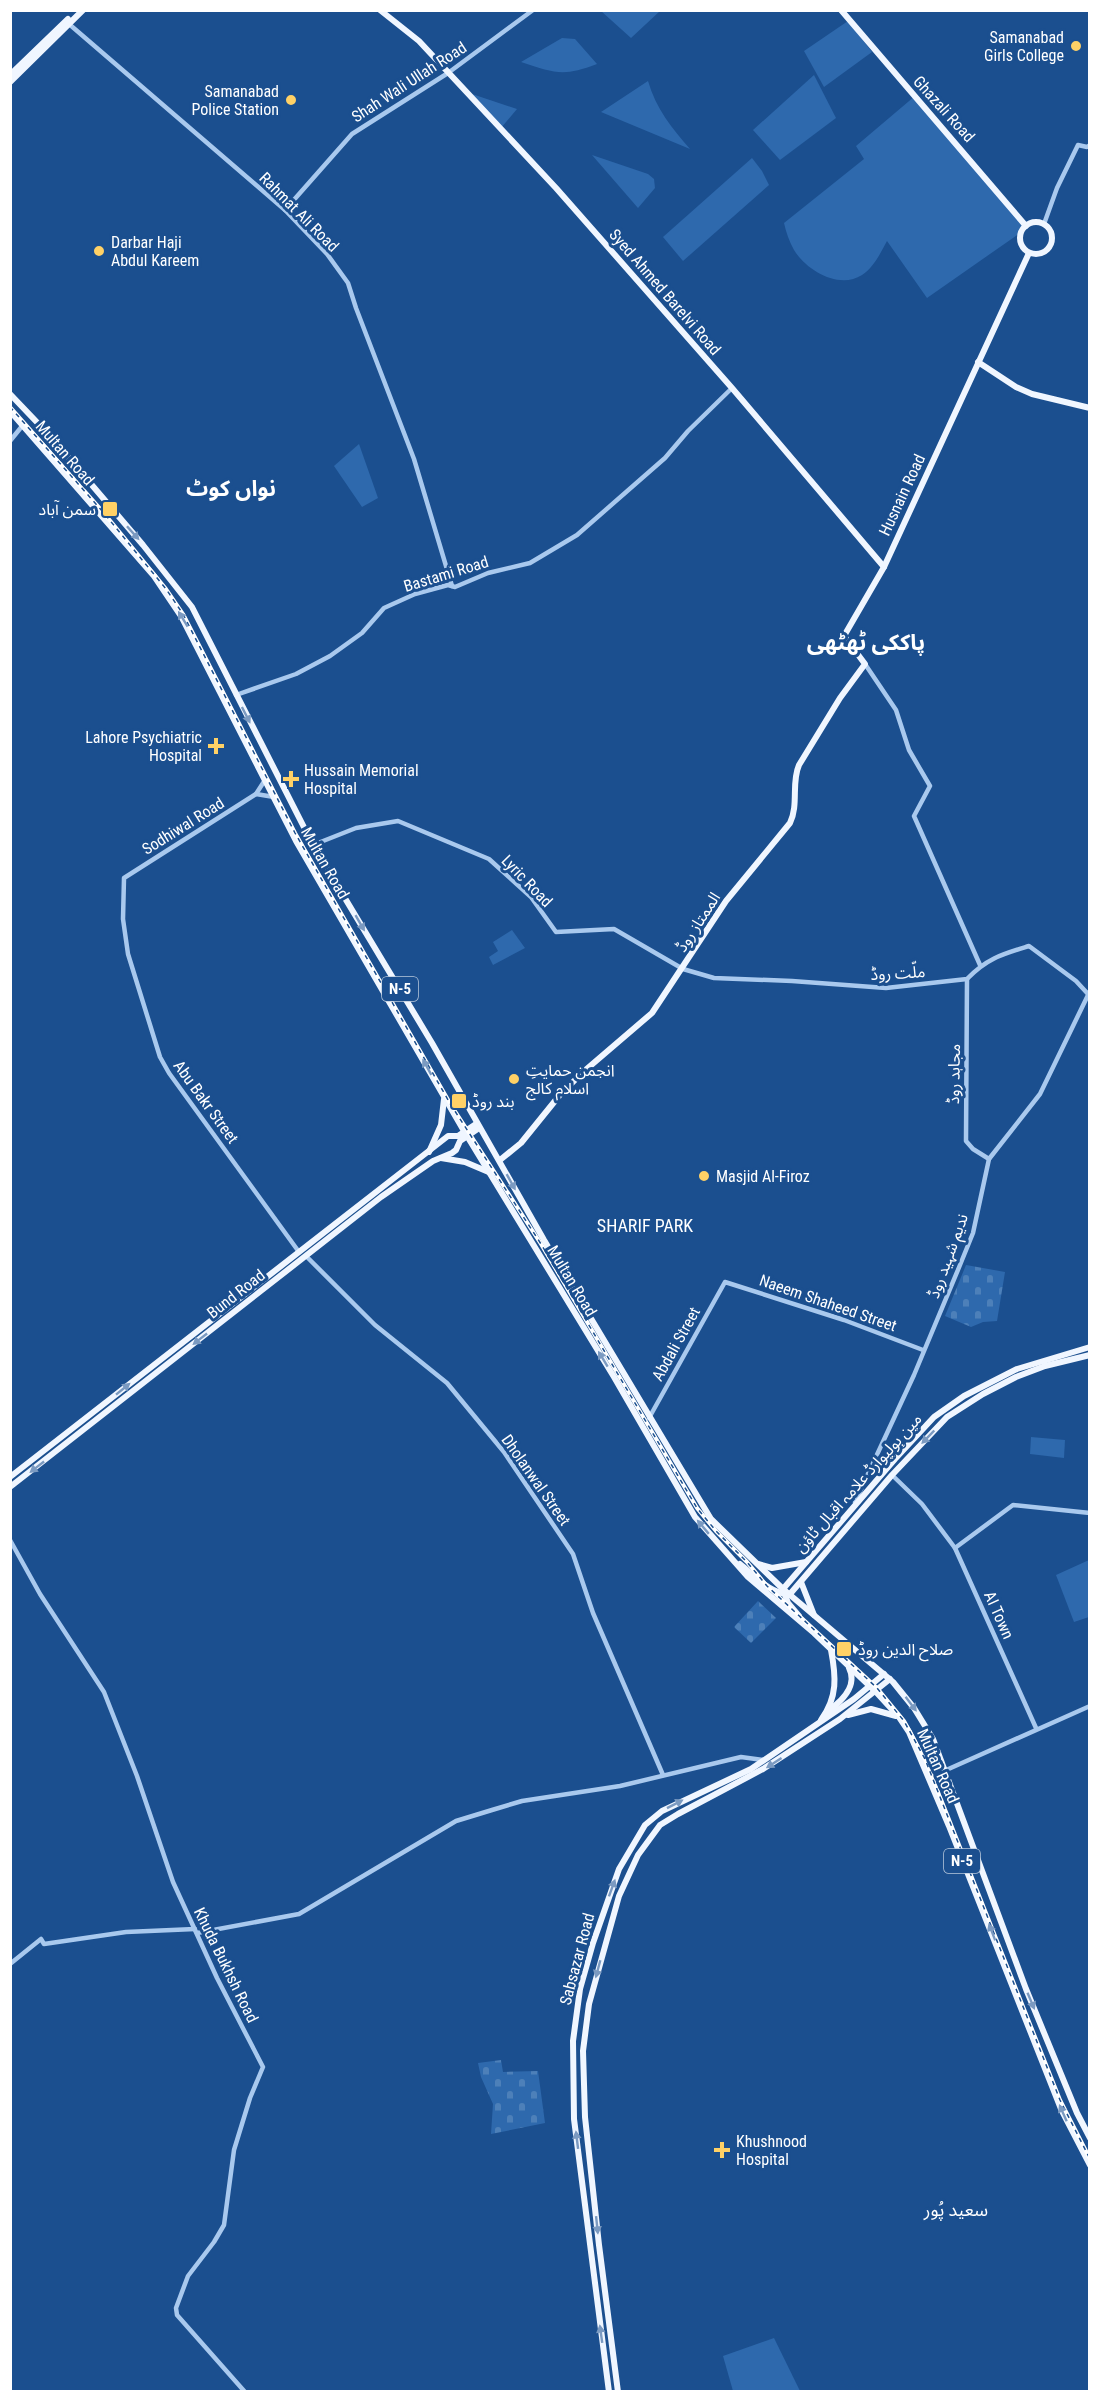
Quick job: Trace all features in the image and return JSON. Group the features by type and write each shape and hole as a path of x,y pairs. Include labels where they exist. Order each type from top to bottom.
{"main road":[{"path":"10,75 78,10"},
{"path":"10,82 83,10"},
{"name":"Syed Ahmed Barelvi Road","path":"380,10 418,41 556,188 732,388 884,567"},
{"name":"Ghazali Road","path":"841,10 1026,226"},
{"path":"1035,222 1044,224 1051,231 1051,245 1040,254 1029,253 1023,248 1020,239 1026,226 1035,222"},
{"name":"Husnain Road","path":"865,664 844,636 884,567 1029,253"},
{"path":"978,362 1016,387 1032,394 1089,408"},
{"name":"Multan Road","path":"10,394 51,437 192,607 313,844 432,1043 544,1240 711,1520 786,1592 887,1677 914,1708 925,1726 944,1771 1026,1989 1089,2138"},
{"name":"Multan Road","path":"10,411 154,576 181,616 296,841 465,1134 492,1173 643,1426 694,1517 748,1577 814,1633 873,1689 899,1717 917,1746 1061,2109 1089,2165"},
{"path":"200,651 212,646"},
{"name":"الممتاز روڈ","path":"500,1160 521,1143 574,1081 652,1013 726,901 790,823 794,812 795,775 799,765 840,698 865,664"},
{"path":"429,1152 441,1125 444,1112 443,1096"},
{"name":"Bund Road","path":"10,1487 306,1256 320,1241 448,1136 465,1134 478,1126"},
{"name":"Bund Road","path":"10,1477 299,1251 320,1241 438,1158 456,1150 465,1134"},
{"path":"438,1158 465,1162 492,1173"},
{"name":"مین بولیوارڈ علامہ اقبال ٹاؤن","path":"786,1592 806,1562 934,1417 964,1396 1030,1364 1089,1347"},
{"name":"مین بولیوارڈ علامہ اقبال ٹاؤن","path":"786,1592 801,1582 892,1475 947,1417 983,1394 1016,1377 1089,1354"},
{"path":"729,1555 770,1588 786,1592 788,1604 814,1633"},
{"path":"755,1563 772,1568 806,1562"},
{"path":"801,1582 815,1617"},
{"path":"817,1725 825,1714 835,1688 831,1650"},
{"path":"825,1714 839,1704 851,1684 852,1673 848,1665"},
{"name":"Sabsazar Road","path":"618,2391 585,2117 583,2050 589,2004 619,1896 638,1855 660,1826 840,1719 887,1677"},
{"name":"Sabsazar Road","path":"609,2391 574,2119 573,2041 580,1989 593,1943 619,1869 645,1825 662,1811 753,1771 763,1760 873,1689"},
{"path":"840,1719 852,1713 872,1709 889,1712 899,1717"},
{"path":"585,2203 594,2202"}],"street":[{"name":"Shah Wali Ullah Road","path":"285,210 352,134 448,73 533,10"},
{"name":"Rahmat Ali Road","path":"69,24 285,210 327,254 348,283 414,459 452,586"},
{"path":"1044,224 1057,188 1078,145 1087,147 1089,145"},
{"name":"Bastami Road","path":"236,695 296,674 330,656 362,633 384,608 415,594 455,587 488,573 530,563 577,535 665,458 688,431 732,388"},
{"path":"10,441 24,425"},
{"path":"865,664 896,710 909,750 930,786 914,816 980,965"},
{"name":"Sodhiwal Road","path":"124,878 256,794 265,780"},
{"path":"256,794 274,797"},
{"name":"Lyric Road","path":"313,844 356,828 398,821 489,859 531,897 556,932 614,929 683,969"},
{"name":"Abu Bakr Street","path":"124,878 123,919 128,954 160,1057 169,1073 299,1251"},
{"path":"967,979 980,965 995,956 1029,946 1089,992"},
{"name":"ملّت روڈ","path":"683,969 714,978 886,988 967,979"},
{"name":"مجاہد روڈ","path":"967,979 966,1141 973,1149 989,1159"},
{"name":"ندیم شہید روڈ","path":"854,1506 973,1233 989,1159 1040,1094 1089,992"},
{"name":"Dholanwal Street","path":"306,1256 375,1325 447,1383 504,1452 573,1554 593,1613 663,1775"},
{"name":"Naeem Shaheed Street","path":"724,1282 844,1320 923,1350"},
{"name":"Abdali Street","path":"649,1418 724,1282"},
{"name":"AI Town","path":"892,1475 922,1504 955,1548 1036,1728"},
{"path":"955,1548 1013,1505 1089,1513"},
{"name":"Khuda Bukhsh Road","path":"10,1540 40,1594 104,1692 137,1776 170,1876 262,2070 249,2100 234,2150 224,2225 188,2276 176,2307 177,2315 245,2391"},
{"path":"944,1771 1089,1706"},
{"path":"10,1964 41,1939 44,1944 126,1932 196,1931 299,1914 342,1891 385,1862 456,1821 522,1801 621,1786 741,1757 763,1760"}],"green space":[{"path":"601,11 660,11 631,38"},
{"path":"848,21 872,52 824,87 804,51"},
{"path":"562,38 575,39 597,64 576,71 559,72 521,62"},
{"path":"814,75 836,118 780,160 753,130"},
{"path":"648,81 660,109 690,149 601,112"},
{"path":"466,92 517,109 501,128"},
{"path":"915,96 1025,224 1020,233 927,298 887,241 873,264 862,275 853,279 834,279 815,271 799,257 784,223 864,159 856,146"},
{"path":"592,155 648,174 654,179 655,188 638,208"},
{"path":"752,158 769,185 683,261 663,237"},
{"path":"359,444 378,498 362,507 334,466"},
{"path":"512,930 525,948 493,965 489,957 498,951 493,942"},
{"path":"966,1265 1005,1272 997,1321 983,1322 971,1327 945,1316"},
{"path":"1031,1437 1065,1440 1064,1458 1030,1454"},
{"path":"1089,1560 1089,1617 1074,1622 1056,1575"},
{"path":"758,1601 776,1618 751,1643 734,1627"},
{"path":"501,2060 503,2072 538,2071 545,2123 491,2134 493,2104 481,2077 478,2063"},
{"path":"774,2338 800,2391 733,2391 723,2356"}],"railway":[{"path":"10,407 103,512 166,589 183,614 295,833 451,1105 541,1244 697,1508 767,1586 877,1688 904,1721 925,1759 1060,2100 1090,2159"}],"place":[{"name":"Samanabad Girls College","path":"1076,46"},
{"name":"Samanabad Police Station","path":"291,100"},
{"name":"Darbar Haji Abdul Kareem","path":"99,251"},
{"name":"سمن آباد","path":"110,509"},
{"name":"Lahore Psychiatric Hospital","path":"216,746"},
{"name":"Hussain Memorial Hospital","path":"291,779"},
{"name":"انجمن حمایتِ اسلام کالج","path":"514,1079"},
{"name":"بند روڈ","path":"459,1101"},
{"name":"Masjid Al-Firoz","path":"704,1176"},
{"name":"صلاح الدین روڈ","path":"844,1649"},
{"name":"Khushnood Hospital","path":"722,2150"}],"district":[{"name":"نواں کوٹ","path":"231,488"},
{"name":"پاککی ٹھٹھی","path":"866,642"},
{"name":"SHARIF PARK","path":"645,1225"},
{"name":"سعید پُور","path":"956,2209"}]}
